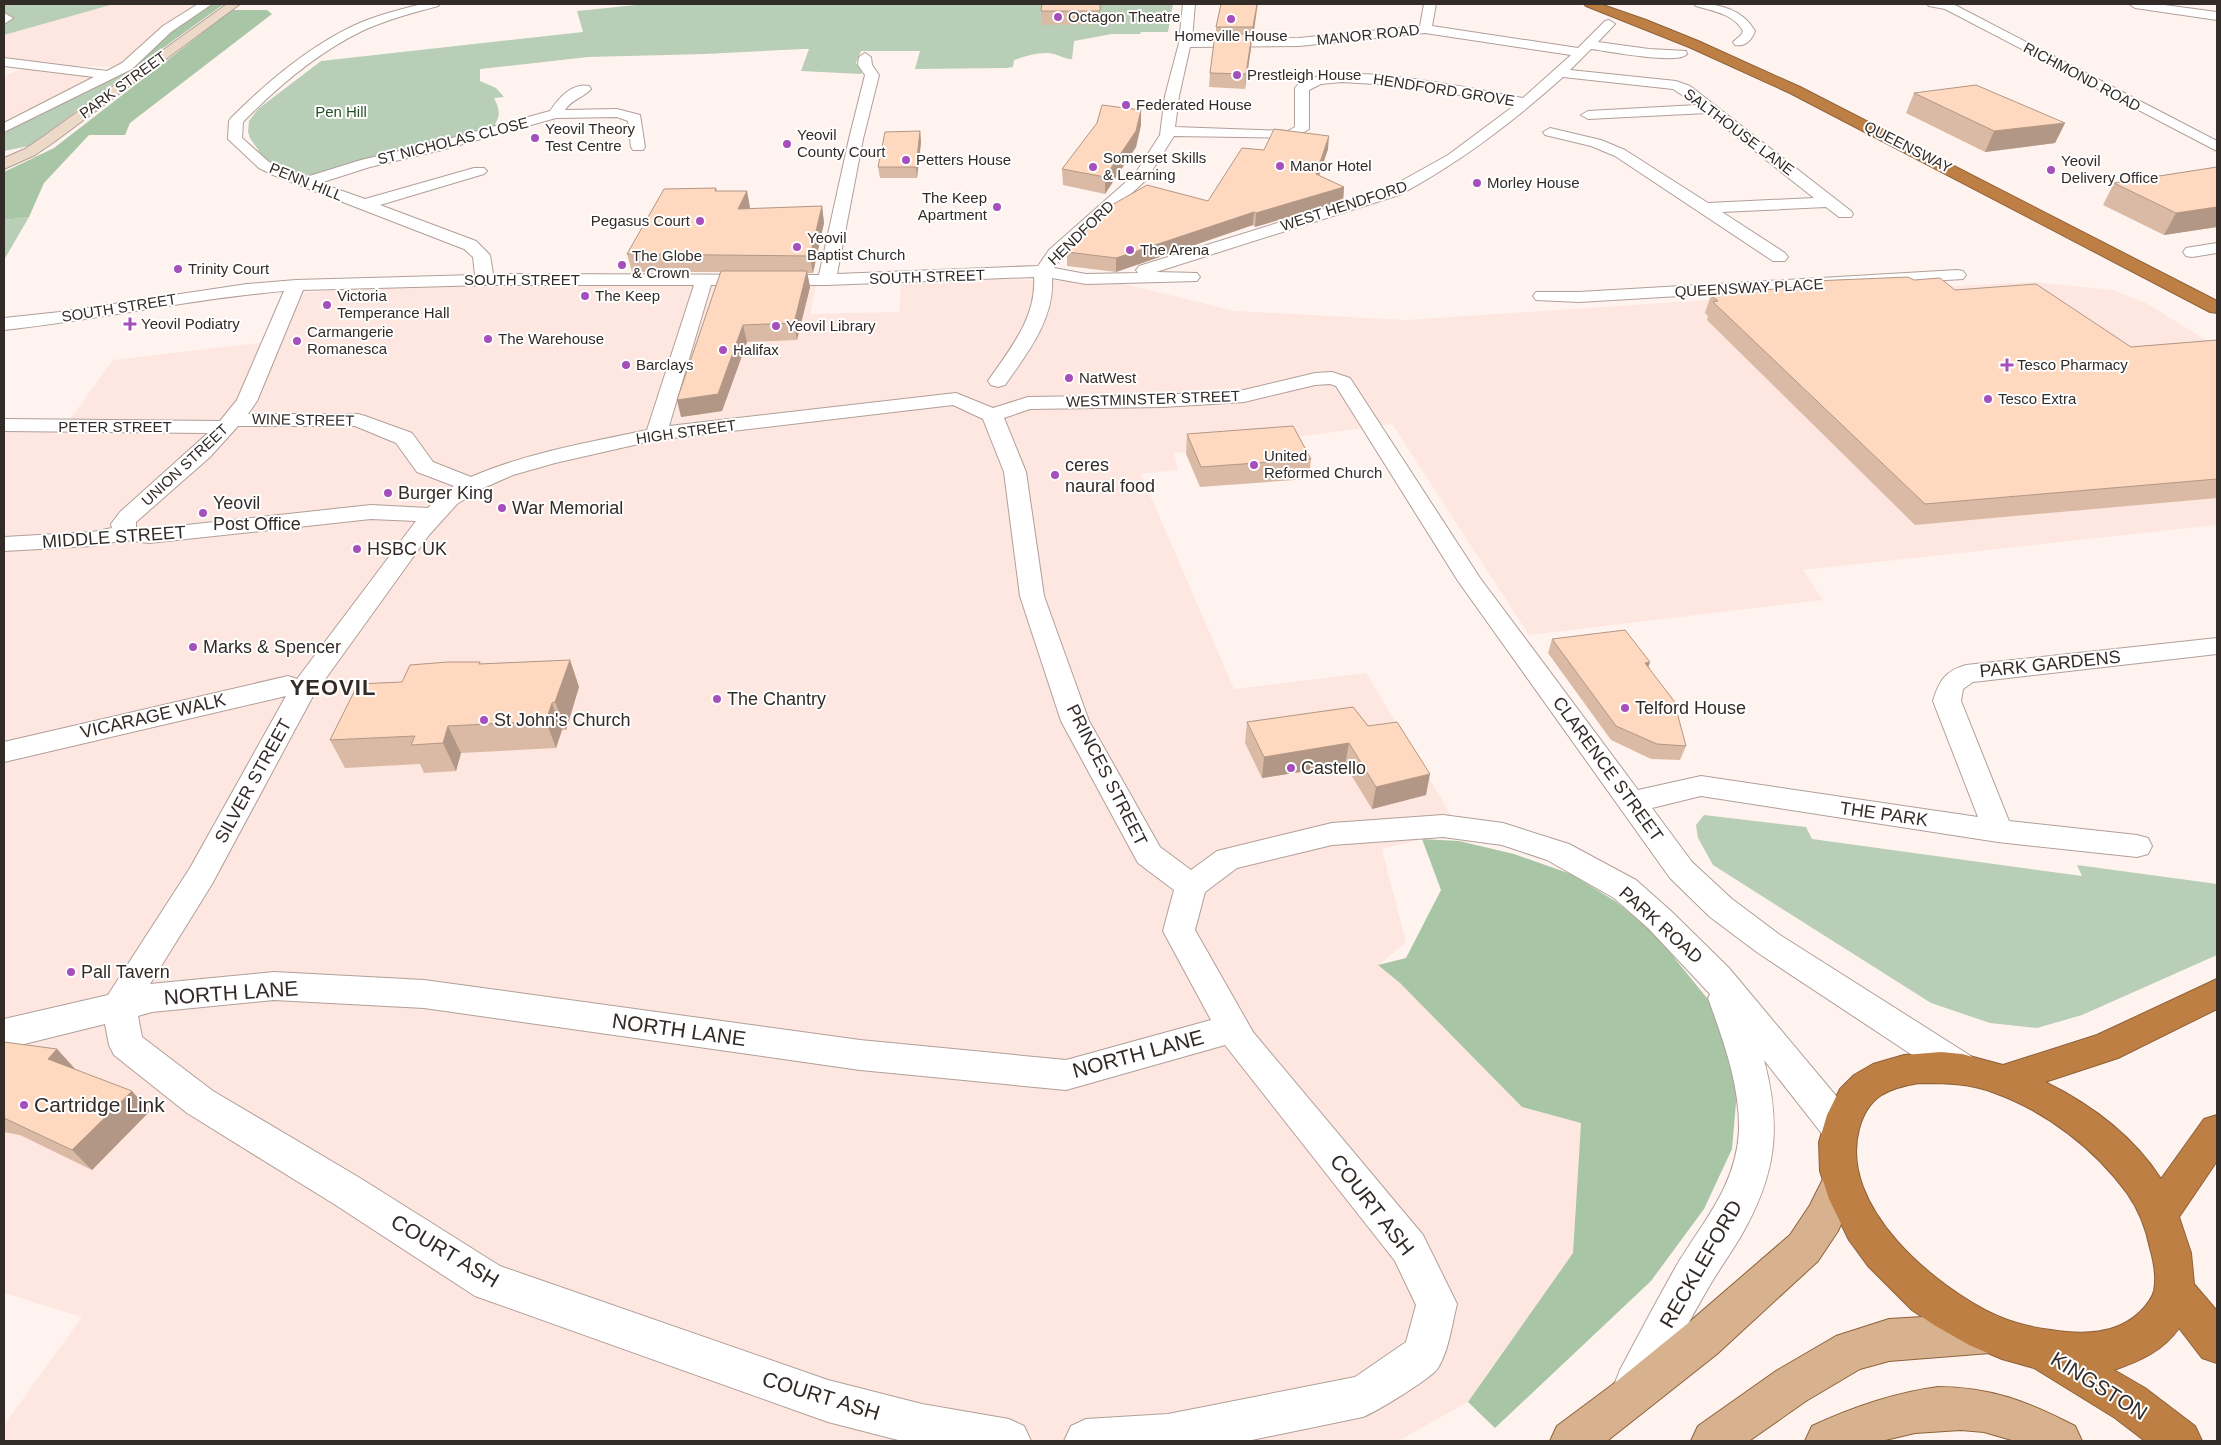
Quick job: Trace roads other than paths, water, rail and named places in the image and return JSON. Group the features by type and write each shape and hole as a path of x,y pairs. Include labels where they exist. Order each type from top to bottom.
{"highway":[{"name":"QUEENSWAY","path":"1590,4 1686,41 1798,92 1887,136 2217,308"},
{"name":"QUEENSWAY","path":"1614,4 1714,42 1820,89 2097,229"},
{"path":"2004,1080 2106,1047 2217,993"},
{"path":"1919,1068 1962,1069 2004,1080 2045,1099 2084,1124 2118,1155 2146,1190 2159,1213 2168,1241 2174,1269 2174,1290 2164,1316 2144,1337 2115,1350 2080,1355 2041,1350 1990,1333 1948,1311 1910,1282 1879,1250 1856,1215 1841,1181 1837,1153 1839,1127 1854,1097 1881,1077 1919,1068"},
{"path":"2159,1213 2217,1131"},
{"path":"2174,1290 2217,1344"},
{"name":"KINGSTON","path":"2041,1350 2130,1403 2180,1441"}],"main road":[{"name":"RECKLEFORD","path":"1572,1441 1627,1400 1759,1290 1804,1248 1824,1218 1841,1181"},
{"path":"1713,1441 1791,1386 1852,1351 1889,1340 1990,1333"},
{"path":"1827,1441 1878,1419 1912,1411 1945,1408 1981,1411 2008,1417 2060,1441"}],"street":[{"path":"4,128 127,66 166,29 206,4"},
{"name":"PARK STREET","path":"5,162 30,152 49,139 234,4"},
{"name":"PENN HILL","path":"434,4 373,23 341,38 306,61 249,107 236,121 235,139 264,165 303,183 446,235 470,246 481,255 486,280"},
{"name":"HENDFORD","path":"998,381 1022,346 1041,309 1044,287 1043,272 1055,254 1141,177 1167,135 1177,68 1185,43 1190,4"},
{"path":"1425,29 1430,4"},
{"path":"1700,4 1735,16 1746,24 1749,31 1747,37 1739,42"},
{"name":"RICHMOND ROAD","path":"1933,4 1950,5 2217,147"},
{"path":"2136,4 2217,16"},
{"name":"WEST HENDFORD","path":"1119,278 1419,184 1469,148 1562,73 1609,24"},
{"name":"MANOR ROAD","path":"1185,43 1299,42 1425,29 1584,48 1681,54"},
{"path":"827,280 856,139 872,75 865,65 865,57"},
{"path":"4,62 108,75"},
{"name":"SALTHOUSE LANE","path":"1562,73 1676,85 1685,89 1845,214"},
{"name":"HENDFORD GROVE","path":"1167,131 1290,135 1302,129 1302,88 1305,84 1331,79 1397,80 1525,103"},
{"path":"556,114 562,101 584,89"},
{"path":"553,94 570,95"},
{"path":"1588,115 1710,109"},
{"name":"ST NICHOLAS CLOSE","path":"303,183 366,162 437,147 556,114 617,113 635,118 638,147"},
{"path":"1550,132 1596,143 1620,153 1778,258"},
{"path":"363,205 479,171"},
{"path":"1705,208 1830,202"},
{"path":"2192,252 2217,248"},
{"name":"SOUTH STREET","path":"4,324 60,318 247,289 296,286 486,280 827,280 1043,272 1086,279 1191,277"},
{"name":"QUEENSWAY PLACE","path":"1542,296 1579,297 1957,275"},
{"path":"656,434 704,280"},
{"name":"UNION STREET","path":"125,533 123,524 128,517 202,452 247,401 296,286"},
{"name":"WESTMINSTER STREET","path":"992,415 1028,403 1163,401 1244,396 1315,379 1332,378 1343,382"},
{"path":"998,381 1028,403"},
{"name":"HIGH STREET","path":"433,515 449,499 471,485 505,470 551,457 656,434 956,399 998,381"},
{"name":"CLARENCE STREET","path":"1343,382 1470,581 1681,870 1721,908 1769,944 1962,1069"},
{"path":"956,399 992,415"},
{"name":"PRINCES STREET","path":"992,415 1015,472 1032,596 1075,720 1149,855 1190,886"},
{"name":"WINE STREET","path":"229,423 358,420 404,438 425,467 471,485"},
{"name":"PETER STREET","path":"4,425 229,423"},
{"name":"MIDDLE STREET","path":"4,544 92,539 125,533 136,536 149,536 371,512 433,515"},
{"name":"SILVER STREET","path":"119,1006 146,967 201,876 301,693 433,515"},
{"name":"PARK GARDENS","path":"1998,831 1947,701 1951,685 1966,674 2217,646"},
{"name":"VICARAGE WALK","path":"4,752 288,685 301,693"},
{"name":"THE PARK","path":"1633,802 1701,786 1998,831 2137,846"},
{"name":"PARK ROAD","path":"1190,886 1228,860 1332,834 1443,826 1503,834 1558,852 1625,889 1660,920 1717,978 1839,1127"},
{"name":"COURT ASH","path":"1086,1441 1168,1436 1363,1396 1423,1355 1437,1304 1409,1248 1233,1028 1179,931 1190,886"},
{"name":"RECKLEFORD","path":"1627,1400 1668,1320 1736,1207 1753,1160 1757,1124 1753,1086 1738,1035 1717,978"},
{"name":"NORTH LANE","path":"4,1034 152,998 274,986 424,994 860,1055 1066,1075 1233,1028"},
{"name":"COURT ASH","path":"119,1006 126,1045 200,1102 346,1191 489,1282 914,1433 1009,1441"}],"place":[{"name":"Octagon Theatre","path":"1058,17"},
{"name":"Homeville House","path":"1231,19"},
{"name":"Prestleigh House","path":"1237,75"},
{"name":"Federated House","path":"1126,105"},
{"name":"Yeovil Theory Test Centre","path":"535,138"},
{"name":"Yeovil County Court","path":"787,144"},
{"name":"Petters House","path":"906,160"},
{"name":"Manor Hotel","path":"1280,166"},
{"name":"Somerset Skills & Learning","path":"1093,167"},
{"name":"Yeovil Delivery Office","path":"2051,170"},
{"name":"Morley House","path":"1477,183"},
{"name":"The Keep Apartment","path":"997,207"},
{"name":"Pegasus Court","path":"700,221"},
{"name":"Yeovil Baptist Church","path":"797,247"},
{"name":"The Arena","path":"1130,250"},
{"name":"The Globe & Crown","path":"622,265"},
{"name":"Trinity Court","path":"178,269"},
{"name":"The Keep","path":"585,296"},
{"name":"Victoria Temperance Hall","path":"327,305"},
{"name":"Yeovil Podiatry","path":"130,324"},
{"name":"Yeovil Library","path":"776,326"},
{"name":"The Warehouse","path":"488,339"},
{"name":"Carmangerie Romanesca","path":"297,341"},
{"name":"Halifax","path":"723,350"},
{"name":"Barclays","path":"626,365"},
{"name":"Tesco Pharmacy","path":"2007,365"},
{"name":"NatWest","path":"1069,378"},
{"name":"Tesco Extra","path":"1988,399"},
{"name":"United Reformed Church","path":"1254,465"},
{"name":"ceres naural food","path":"1055,475"},
{"name":"Burger King","path":"388,493"},
{"name":"War Memorial","path":"502,508"},
{"name":"Yeovil Post Office","path":"203,513"},
{"name":"HSBC UK","path":"357,549"},
{"name":"Marks & Spencer","path":"193,647"},
{"name":"The Chantry","path":"717,699"},
{"name":"Telford House","path":"1625,708"},
{"name":"St John's Church","path":"484,720"},
{"name":"Castello","path":"1291,768"},
{"name":"Pall Tavern","path":"71,972"},
{"name":"Cartridge Link","path":"24,1105"}],"district":[{"name":"YEOVIL","path":"333,687"}],"park label":[{"name":"Pen Hill","path":"341,112"}]}
